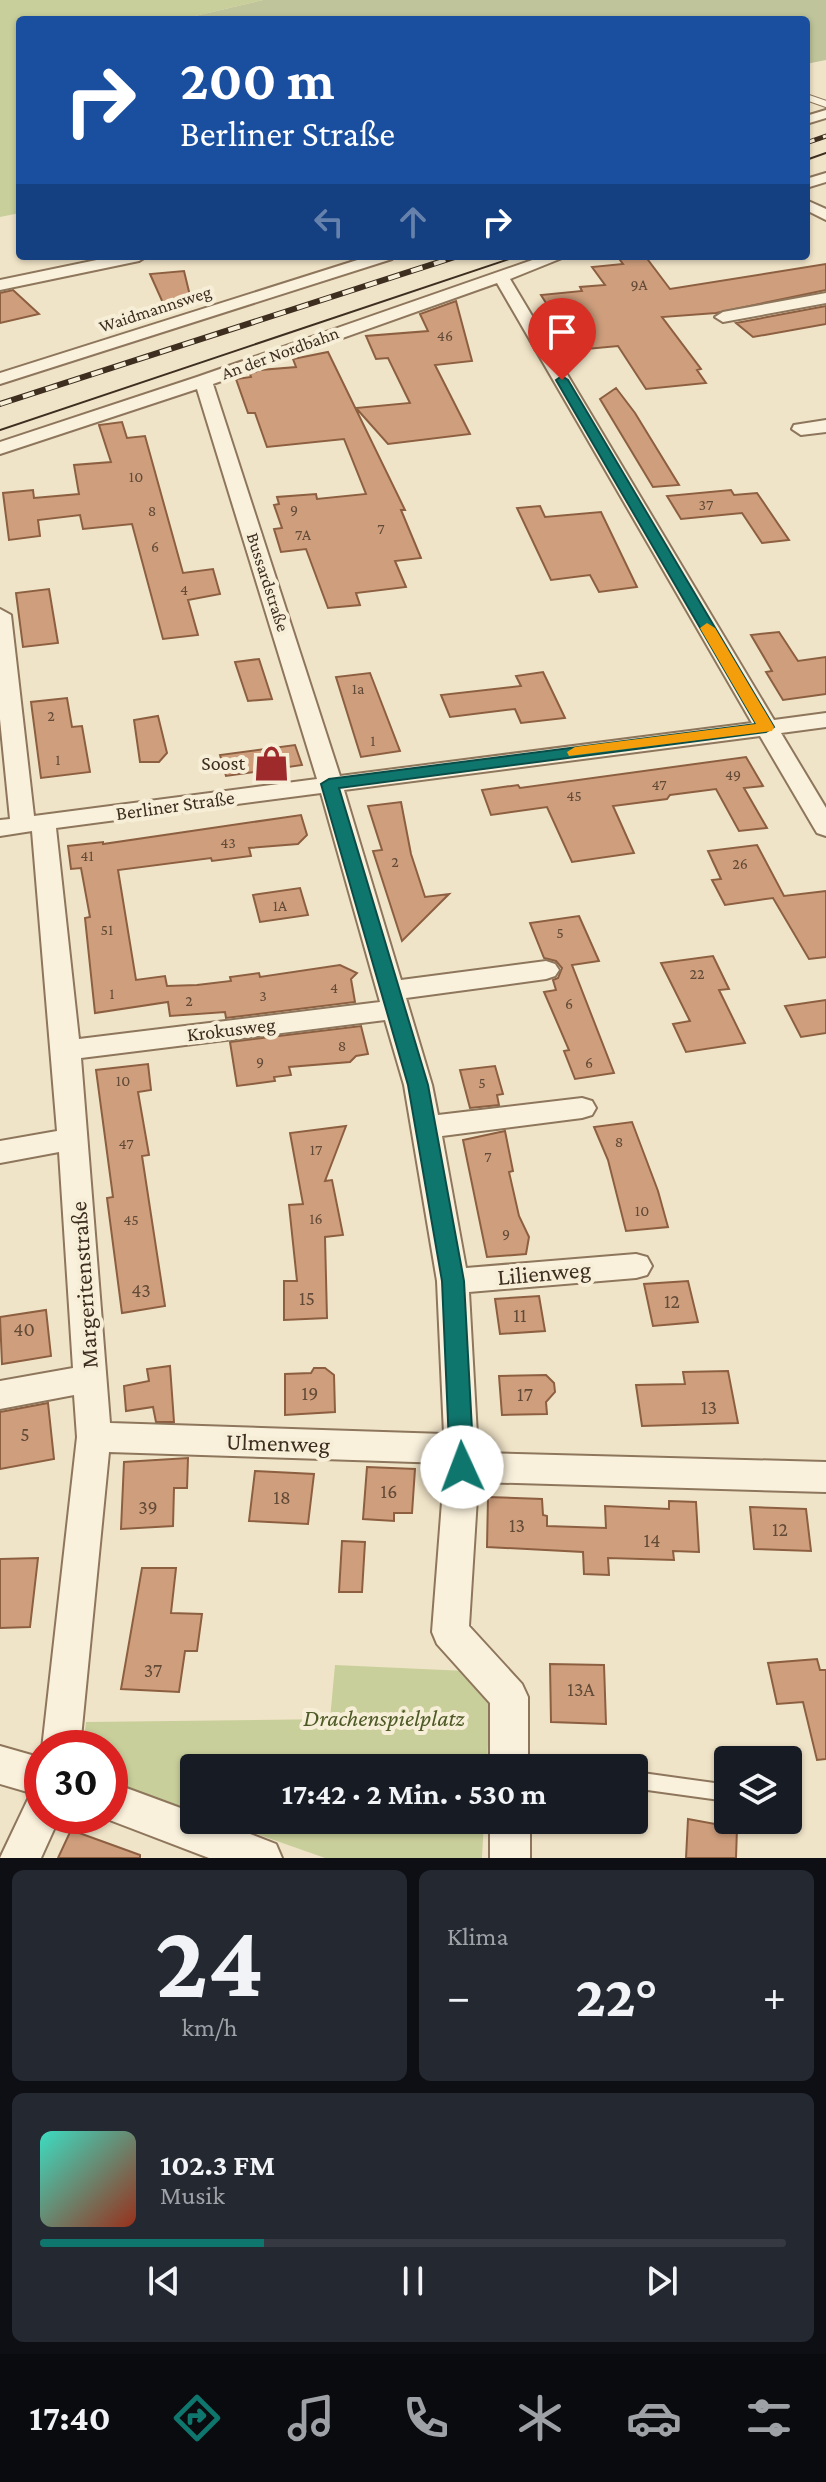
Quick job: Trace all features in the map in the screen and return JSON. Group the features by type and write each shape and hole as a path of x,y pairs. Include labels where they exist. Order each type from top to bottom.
{"street":[{"path":"0,285 120,260"},
{"path":"313,260 322,276"},
{"name":"Waidmannsweg","path":"0,379 373,260"},
{"name":"An der Nordbahn","path":"0,448 203,381 547,260"},
{"path":"500,275 826,828"},
{"path":"723,317 826,298"},
{"name":"Bussardstraße","path":"203,381 303,691 329,784"},
{"path":"801,429 826,426"},
{"name":"Margeritenstraße","path":"0,615 22,825 66,1050 91,1378 94,1437 63,1730"},
{"name":"Berliner Straße","path":"22,825 826,720"},
{"path":"329,784 418,1085 453,1281 462,1458 450,1632 509,1697 516,1754"},
{"name":"Krokusweg","path":"66,1050 393,1000 546,970"},
{"path":"426,1127 582,1108"},
{"path":"0,1152 72,1139"},
{"name":"Lilienweg","path":"453,1281 636,1266"},
{"path":"0,1395 91,1378"},
{"name":"Ulmenweg","path":"94,1437 826,1477"},
{"path":"0,1765 24,1772"},
{"path":"128,1808 262,1858"},
{"path":"20,1858 32,1834"},
{"path":"510,1834 510,1858"}],"lane":[{"path":"648,1782 714,1791"}],"green space":[{"path":"0,0 263,0 195,16 16,16 16,214 0,217"},
{"path":"263,0 826,0 826,60 810,63 810,16 195,16"},
{"name":"Drachenspielplatz","path":"335,1665 466,1671 490,1698 488,1754 180,1754 180,1807 128,1788 128,1730 85,1730 86,1722 330,1719"},
{"path":"257,1834 483,1834 482,1858 325,1858"}],"building":[{"path":"620,260 648,260 670,289 826,264 826,290 716,313 662,317 701,369 697,370 706,383 646,389 618,346 576,350 541,295 605,285 592,267 623,264"},
{"path":"184,271 191,300 163,303 150,274"},
{"path":"13,290 39,314 0,323 0,293"},
{"path":"456,301 472,361 435,365 470,434 388,444 356,408 410,403 388,358 376,359 366,336 428,331 420,314"},
{"path":"826,306 826,324 753,337 736,323"},
{"path":"328,352 405,510 401,510 421,558 395,561 406,587 356,593 360,605 328,608 306,549 281,552 274,529 282,528 274,505 279,504 277,497 316,494 317,499 366,494 344,439 267,447 255,413 248,413 236,379 251,377 250,374 260,370 296,367 293,359"},
{"path":"616,388 679,485 653,487 600,399"},
{"path":"122,422 127,438 145,436 183,573 213,569 220,594 188,600 198,635 163,639 132,524 83,529 80,515 38,520 40,536 9,540 3,493 33,490 34,498 79,494 74,465 111,462 99,425"},
{"path":"731,490 734,495 757,493 789,540 762,543 742,513 681,519 667,496"},
{"path":"540,506 545,517 601,512 637,587 599,592 590,575 551,580 517,508"},
{"path":"49,589 58,643 23,647 16,593"},
{"path":"779,632 798,661 826,657 826,694 783,700 766,672 772,671 751,635"},
{"path":"259,659 272,699 248,701 235,662"},
{"path":"543,672 565,718 521,723 515,709 450,717 441,695 521,686 516,676"},
{"path":"370,673 400,751 361,757 336,677"},
{"path":"67,698 72,727 82,726 90,772 41,778 31,702"},
{"path":"158,716 167,753 159,762 140,762 134,720"},
{"path":"295,745 302,765 226,776 220,755"},
{"path":"746,757 763,786 744,788 767,828 739,831 716,789 670,795 667,799 613,806 634,853 572,862 547,807 491,815 482,790 518,785 520,788"},
{"path":"401,802 411,854 425,897 449,894 402,941 373,851 382,850 368,806"},
{"path":"301,815 307,835 298,844 249,848 251,856 118,870 136,980 165,976 167,986 197,985 231,981 230,977 259,973 260,977 340,965 357,973 351,979 355,1002 226,1018 225,1012 170,1016 168,1002 95,1013 85,918 90,917 81,868 71,869 68,846 103,844"},
{"path":"757,845 784,896 826,891 826,957 809,959 773,898 725,905 712,880 721,879 708,851"},
{"path":"300,888 308,915 260,922 253,895"},
{"path":"579,916 599,961 572,965 614,1073 575,1079 564,1051 569,1050 544,992 556,990 553,980 558,978 562,968 556,961 544,958 530,923"},
{"path":"713,956 729,989 719,990 745,1043 686,1052 673,1024 690,1021 661,963"},
{"path":"826,1000 826,1033 801,1037 785,1006"},
{"path":"361,1026 368,1054 356,1056 350,1062 289,1067 291,1075 274,1077 275,1081 237,1086 230,1042"},
{"path":"148,1064 151,1090 138,1092 149,1155 142,1156 165,1306 122,1313 107,1198 113,1197 96,1070"},
{"path":"495,1066 503,1094 497,1095 499,1105 470,1108 460,1070"},
{"path":"632,1122 668,1227 626,1231 608,1160 594,1127"},
{"path":"346,1126 325,1181 332,1180 343,1235 325,1237 327,1318 284,1320 284,1281 297,1281 289,1205 303,1204 290,1133"},
{"path":"505,1131 513,1171 509,1172 519,1216 529,1237 526,1254 487,1257 463,1140"},
{"path":"688,1281 698,1322 653,1326 644,1284"},
{"path":"539,1296 545,1331 500,1334 495,1299"},
{"path":"46,1310 51,1356 2,1364 0,1317"},
{"path":"170,1366 174,1422 156,1422 153,1407 126,1411 124,1386 149,1381 147,1369"},
{"path":"314,1368 325,1368 334,1375 335,1412 285,1415 285,1374 311,1373"},
{"path":"728,1371 738,1423 642,1426 636,1385 685,1384 683,1372"},
{"path":"546,1375 554,1383 555,1392 546,1402 547,1414 502,1415 499,1376"},
{"path":"48,1403 54,1459 0,1469 0,1412"},
{"path":"188,1458 187,1488 174,1488 173,1526 121,1529 124,1462"},
{"path":"367,1467 415,1469 412,1513 394,1513 394,1521 363,1519"},
{"path":"255,1471 314,1474 308,1524 249,1521"},
{"path":"488,1497 542,1499 547,1526 606,1528 605,1506 669,1509 669,1501 696,1502 699,1552 673,1551 674,1560 608,1558 609,1575 584,1574 583,1552 487,1547"},
{"path":"750,1507 806,1509 811,1551 754,1549"},
{"path":"342,1541 365,1542 362,1592 339,1592"},
{"path":"38,1558 30,1627 0,1628 0,1559"},
{"path":"142,1568 176,1568 171,1613 202,1614 197,1651 185,1651 179,1692 121,1689"},
{"path":"817,1659 820,1670 826,1670 826,1759 817,1760 803,1702 777,1704 768,1663"},
{"path":"550,1664 604,1665 606,1724 551,1722"},
{"path":"688,1819 714,1824 714,1834 737,1834 736,1858 686,1858"},
{"path":"69,1834 82,1834 140,1855 140,1858 58,1858"}],"tram line":[{"path":"810,159 826,153"},
{"path":"0,430 506,260"}],"railway":[{"path":"810,142 826,136"},
{"path":"0,404 446,260"}],"slow traffic":[{"path":"575,752 766,727 707,628"}],"place":[{"name":"Soost","path":"271,763"}],"route":[{"path":"462,1467 453,1281 418,1085 329,784 766,727 562,380"}]}
